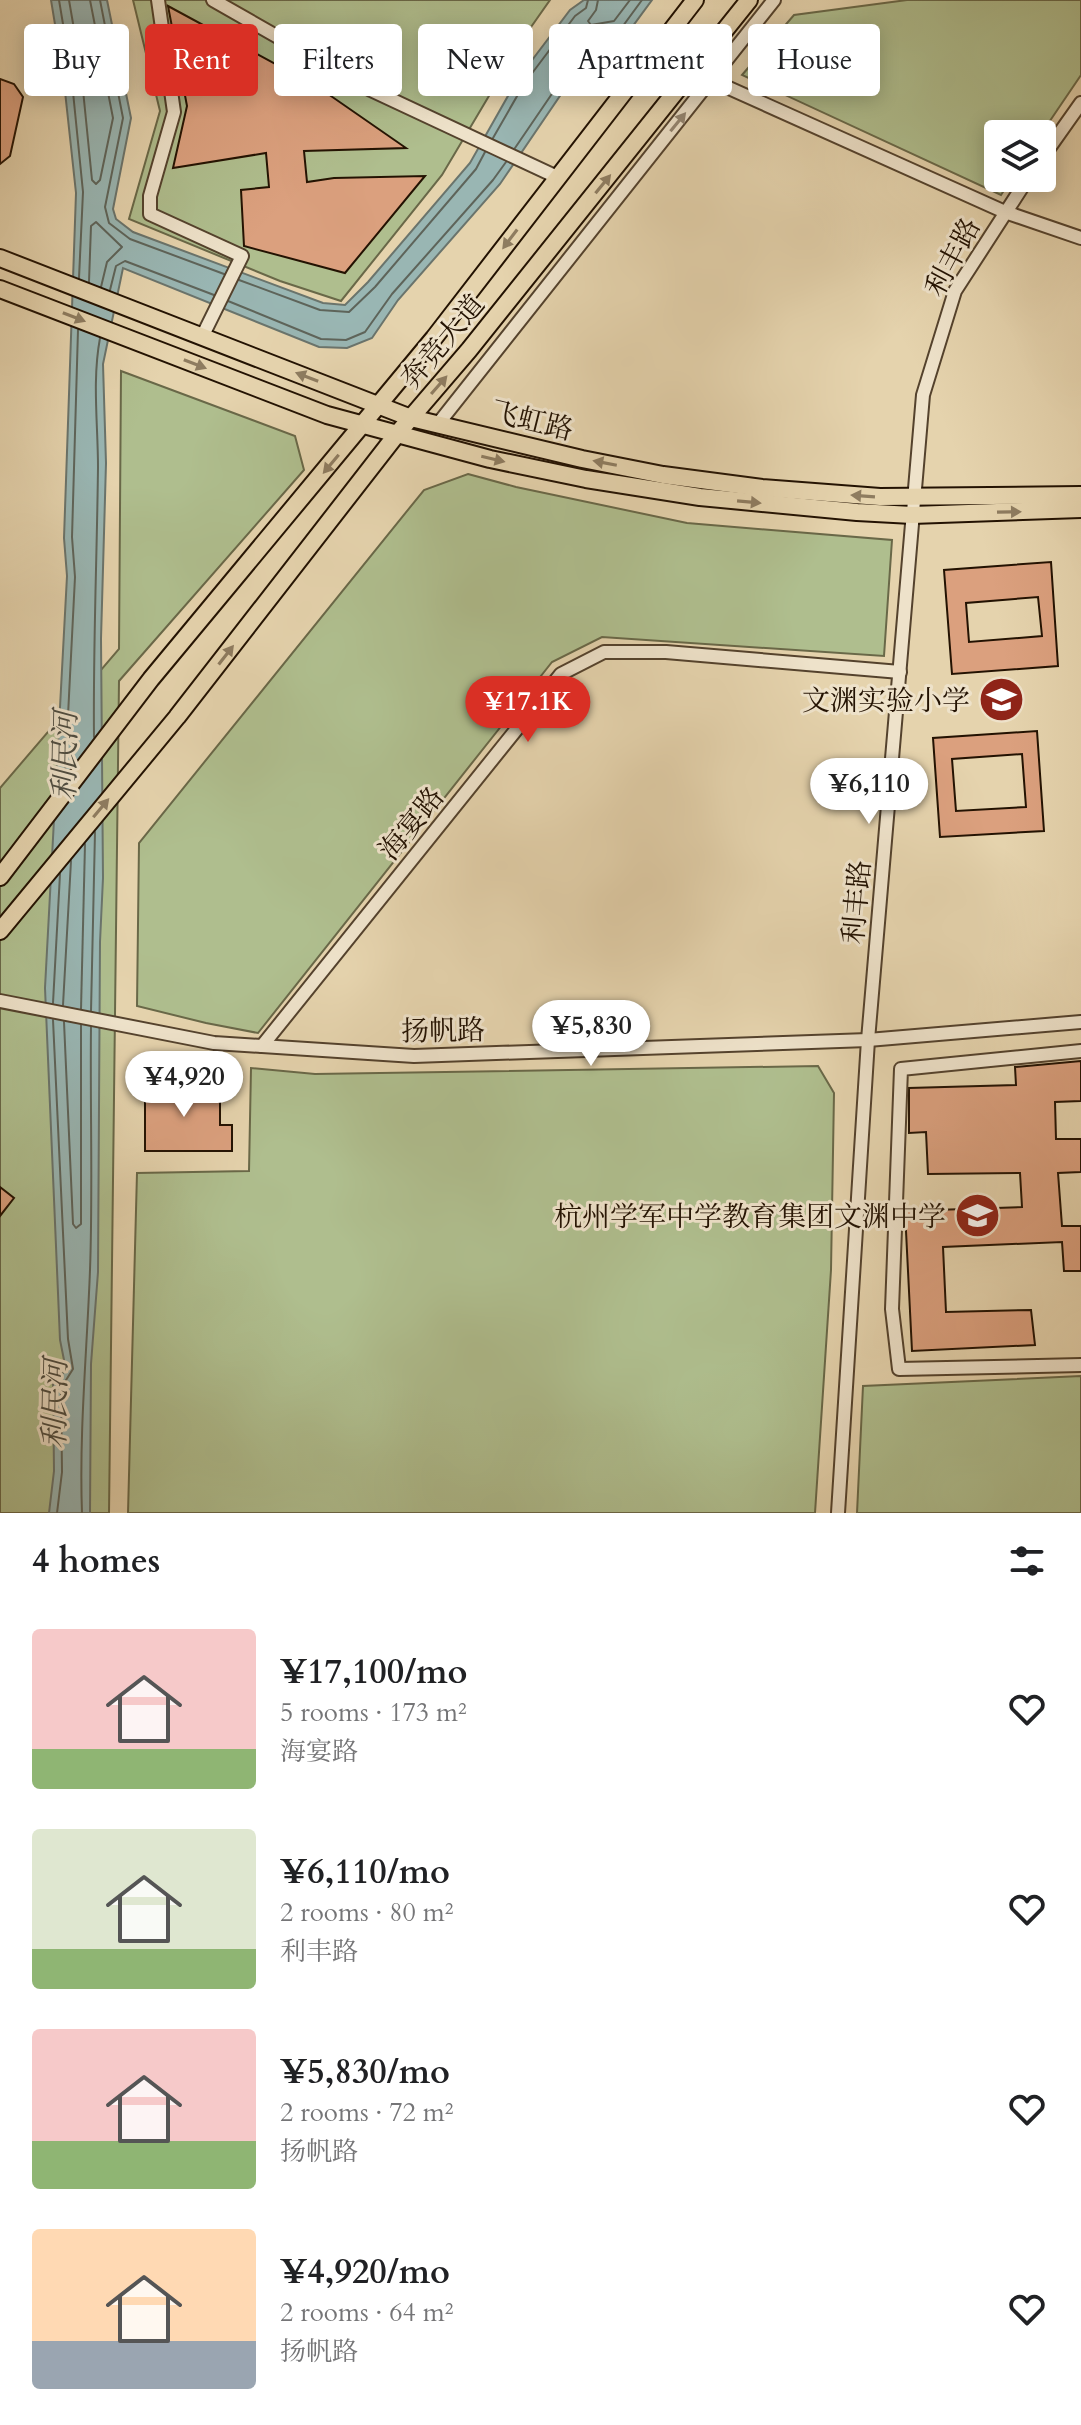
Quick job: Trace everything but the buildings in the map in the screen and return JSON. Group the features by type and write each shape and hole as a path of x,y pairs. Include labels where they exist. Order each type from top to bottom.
{"main road":[{"name":"奔竞大道","path":"0,877 151,679 363,426 695,0"},
{"name":"奔竞大道","path":"0,931 177,717 397,434 469,350 749,0"},
{"name":"飞虹路","path":"0,258 411,418 582,459 663,475 762,488 915,497 1081,495"},
{"name":"飞虹路","path":"0,289 327,415 517,464 700,497 912,515 1081,509"}],"street":[{"path":"158,0 174,112 150,196 150,214 242,256 202,337"},
{"path":"213,0 371,90 557,177"},
{"path":"732,53 774,0"},
{"path":"732,89 1005,212 1081,238"},
{"path":"438,424 698,96"},
{"path":"1056,138 1081,103"},
{"name":"利丰路","path":"838,1513 868,1040 923,395 955,291 1019,192"},
{"name":"海宴路","path":"262,1046 561,674 604,652 666,652 900,672"},
{"name":"扬帆路","path":"0,1001 214,1043 414,1056 868,1040 1081,1022"},
{"path":"1081,1051 901,1069 892,1309 899,1369 1081,1365"}],"green space":[{"path":"133,0 550,0 533,24 418,24 418,96 489,96 442,175 341,301 280,281 129,219 160,111 156,96 258,96 258,24 145,24 145,49"},
{"path":"907,0 1081,0 1081,75 1050,120 984,120 984,187 787,96 880,96 880,24 786,24 794,15"},
{"path":"121,371 295,436 304,470 119,681 109,1513 0,1513 0,788 119,649"},
{"path":"468,474 687,523 892,540 884,656 602,637 552,662 258,1033 137,1006 139,843 424,490"},
{"path":"818,1066 834,1093 831,1270 815,1513 128,1513 137,1173 249,1171 251,1068 315,1074"},
{"path":"1081,1376 1081,1513 857,1513 863,1386"}],"water":[{"path":"51,0 107,0 112,24 55,24"},
{"path":"584,0 652,0 634,24 559,24 570,10"},
{"name":"利民河","path":"549,38 549,96 560,96 500,184 398,300 372,338 347,348 319,347 123,268 103,364 106,463 101,639 103,878 98,1272 91,1364 90,1513 49,1513 54,1471 53,1383 66,1370 60,1340 45,988 67,576 64,538 76,193 65,96 127,96 131,118 113,209 116,219 133,232 323,303 345,305 470,163 508,96 533,96 533,59"}],"place":[{"name":"文渊实验小学","path":"1001,700"},
{"name":"杭州学军中学教育集团文渊中学","path":"977,1216"}]}
